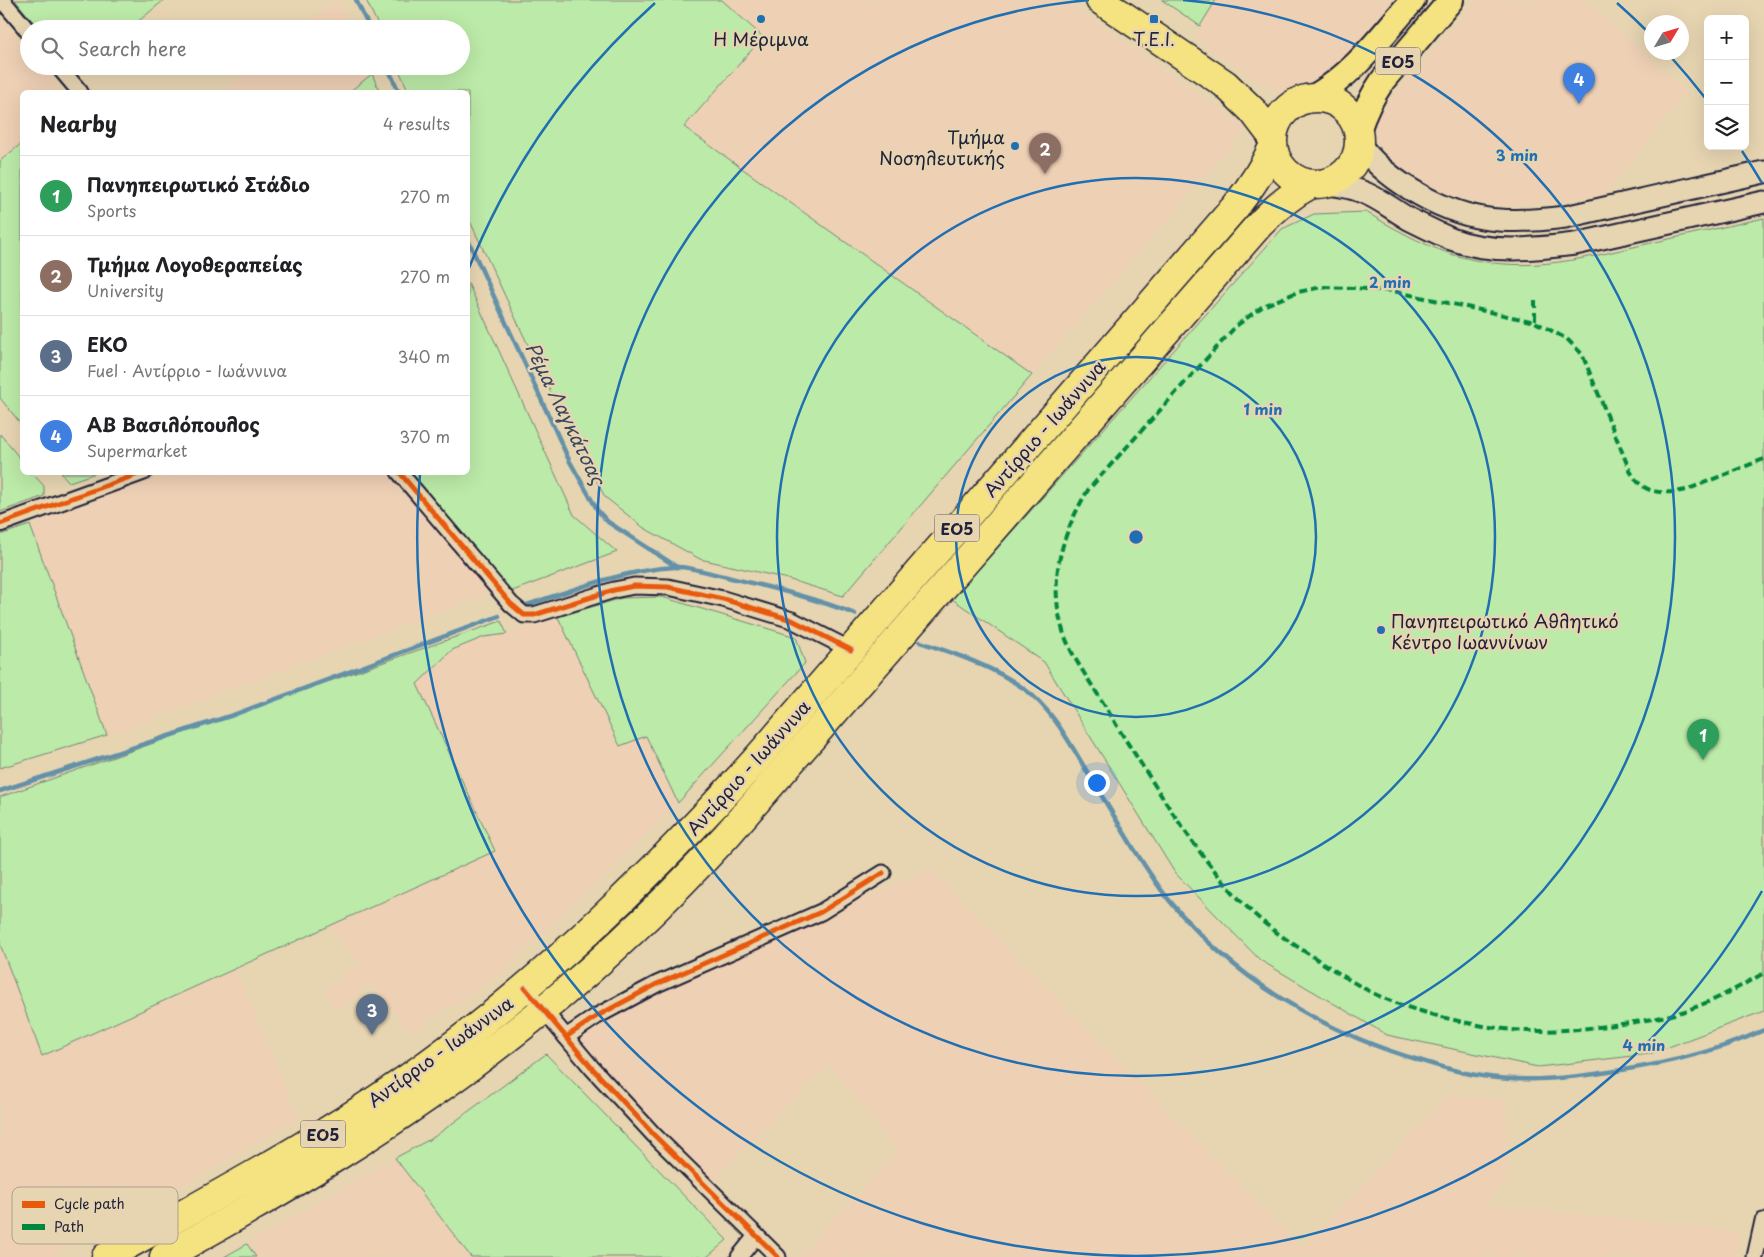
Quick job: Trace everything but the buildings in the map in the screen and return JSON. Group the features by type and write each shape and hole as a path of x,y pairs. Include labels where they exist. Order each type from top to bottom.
{"highway":[{"path":"1100,0 1225,84 1246,95 1278,102 1326,99 1337,103 1350,115 1358,137"},
{"path":"1225,84 1253,111 1273,142 1276,158 1286,172 1300,181 1316,184"},
{"name":"ΕΟ5","path":"1273,142 1275,125 1281,115 1288,107 1306,99"},
{"name":"ΕΟ5","path":"1316,184 1334,180 1344,174 1357,154 1358,137"},
{"name":"Αντίρριο - Ιωάννινα","path":"178,1217 326,1132 444,1053 525,988 627,896 754,762 1245,194 1265,165 1273,142"},
{"name":"Αντίρριο - Ιωάννινα","path":"164,1257 270,1197 383,1128 466,1070 543,1010 595,965 706,858 772,785 1258,226 1279,204 1295,192 1316,184"},
{"name":"Αντίρριο - Ιωάννινα","path":"106,1257 129,1244"}],"main road":[{"name":"ΕΟ5","path":"1306,99 1332,86 1348,74 1413,0"},
{"name":"ΕΟ5","path":"1358,137 1365,111 1373,94 1451,0"},
{"path":"1358,137 1378,167 1391,178 1443,207 1488,220 1534,221 1565,217 1764,172"},
{"path":"1316,184 1346,186 1361,191 1409,219 1452,239 1477,246 1509,249 1546,248 1575,244 1764,202"}],"street":[{"path":"2,0 20,21"},
{"path":"66,75 78,90"},
{"path":"0,524 136,475"},
{"path":"402,475 511,604 524,615 534,615 634,586 668,586 724,599 792,620 851,650"},
{"path":"566,1037 597,1016 657,984 821,912 883,873"},
{"path":"525,988 606,1083 654,1135 778,1257"},
{"path":"1755,1257 1763,1221"},
{"path":"739,1257 756,1236"}],"shaded area":[{"path":"334,0 338,0 347,20 310,20"},
{"path":"722,0 1064,0 1247,128 1032,375 684,127 763,37"},
{"path":"1216,0 1393,0 1317,89 1296,96 1276,92 1194,38"},
{"path":"1476,0 1585,0 1644,53 1644,60 1652,60 1687,92 1606,194 1568,200 1495,206 1471,202 1438,191 1411,175 1389,156 1374,139 1370,132 1370,123"},
{"path":"2,20 20,41 20,75 49,75 61,90 20,90 20,145 0,161 0,21"},
{"path":"243,75 371,75 352,90 225,90"},
{"path":"163,475 389,475 490,593 107,735 30,525"},
{"path":"558,617 620,746 646,736 678,803 636,846 496,977 410,1033 373,983 336,1010 323,991 359,964 330,926 495,850 416,684 452,650 484,637 507,634"},
{"path":"930,869 1302,1248 1448,1096 1506,1101 1507,1180 1485,1204 1739,1232 1737,1257 798,1257 899,1151 828,1064 713,1181 574,1038 621,1008"},
{"path":"0,944 42,1056 235,969 299,1118 178,1187 12,1187 12,1244 75,1244 51,1257 0,1257"},
{"path":"395,1158 471,1257 256,1257 247,1244"}],"green space":[{"path":"15,0 164,0 140,20 32,20"},
{"path":"366,0 722,0 763,37 684,127 1032,375 843,596 784,578 700,559 644,528 605,497 544,379 470,221 470,90 408,90 401,75 470,75 470,20 376,20"},
{"path":"1162,0 1216,0 1200,26"},
{"path":"372,75 379,90 352,90"},
{"path":"20,145 20,423 0,398 0,161"},
{"name":"Πανηπειρωτικό Αθλητικό Κέντρο Ιωαννίνων","path":"1366,212 1418,241 1451,254 1500,264 1524,265 1593,256 1764,218 1764,1011 1650,1054 1538,1067 1387,1035 1260,960 1175,873 1044,662 952,599 1282,229 1314,214"},
{"path":"470,287 574,515 617,552 507,593 408,475 470,475"},
{"path":"0,434 20,459 20,475 34,475 44,486 44,496 0,512"},
{"path":"63,475 90,475 69,482"},
{"path":"30,525 107,735 0,768 0,535"},
{"path":"662,597 796,637 805,663 678,803 646,736 620,746 558,617 622,598"},
{"path":"501,621 507,634 484,637 452,650 417,684 495,851 42,1056 0,944 0,797"},
{"path":"546,1054 727,1240 707,1257 471,1257 395,1158 434,1137"},
{"path":"247,1244 256,1257 224,1257"}],"waterway":[{"name":"Ρέμα Λαγκάτσας","path":"356,0 366,20"},
{"name":"Ρέμα Λαγκάτσας","path":"391,75 398,90"},
{"name":"Ρέμα Λαγκάτσας","path":"470,244 569,460 598,511 608,522 677,567"},
{"path":"521,607 616,577 655,569 681,567 790,593 823,602 855,614"},
{"path":"0,791 233,715 499,616"},
{"path":"920,642 960,656 999,673 1023,688 1042,704 1064,734 1155,881 1169,900 1195,928 1222,955 1283,1000 1316,1019 1350,1035 1386,1049 1452,1070 1496,1078 1524,1079 1581,1076 1660,1063 1702,1053 1764,1030"}],"marked path":[{"path":"1764,459 1686,490 1668,492 1650,490 1639,483 1630,471 1582,354 1567,339 1535,322 1393,291 1322,287 1298,292 1263,306 1236,326 1088,490 1070,524 1064,542 1057,577 1059,615 1064,634 1075,659 1124,738 1200,852 1230,889 1255,915 1290,942 1368,991 1402,1005 1438,1016 1498,1028 1534,1031 1622,1024 1674,1014 1719,997 1764,973"},
{"path":"1535,300 1535,322"}],"cycle path":[{"path":"0,524 136,475"},
{"path":"402,475 511,604 524,615 534,615 614,590 634,586 668,587 723,599 792,620 851,650"},
{"path":"566,1037 597,1016 657,984 821,912 883,873"},
{"path":"525,988 592,1068 654,1135 778,1257"}],"place":[{"name":"Η Μέριμνα","path":"761,19"},
{"name":"Τ.Ε.Ι.","path":"1154,19"},
{"name":"ΑΒ Βασιλόπουλος","path":"1579,104"},
{"name":"Τμήμα Νοσηλευτικής","path":"1015,146"},
{"name":"Τμήμα Λογοθεραπείας","path":"1045,174"},
{"name":"Πανηπειρωτικό Αθλητικό Κέντρο Ιωαννίνων","path":"1381,630"},
{"name":"Πανηπειρωτικό Στάδιο","path":"1703,760"},
{"name":"EKO","path":"372,1035"}]}
